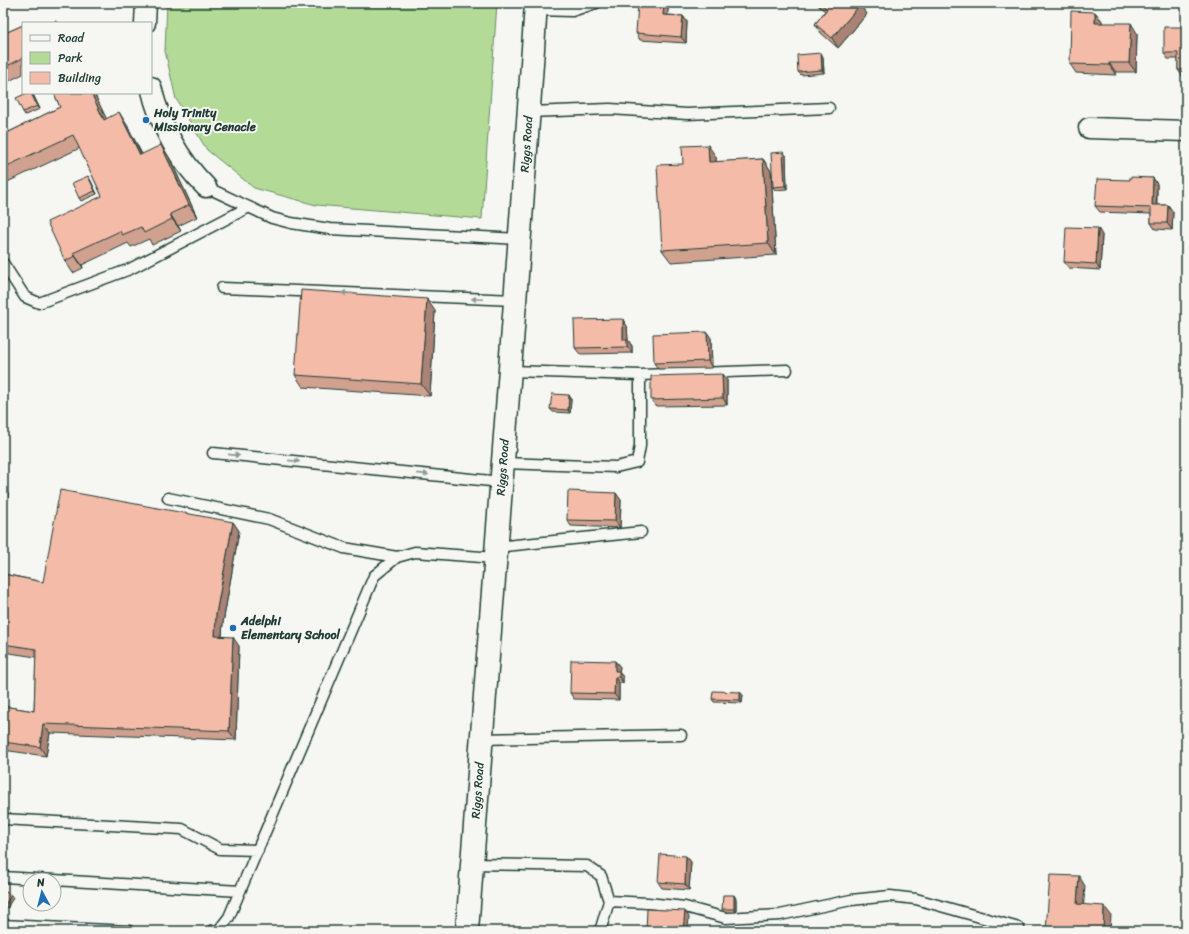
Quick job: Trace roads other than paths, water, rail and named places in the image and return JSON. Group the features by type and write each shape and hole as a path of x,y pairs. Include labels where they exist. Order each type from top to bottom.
{"main road":[{"name":"Riggs Road","path":"467,931 501,473 511,372 521,239 536,7"}],"street":[{"path":"145,22 146,3"},
{"path":"152,91 156,107 184,162 206,187"},
{"path":"1089,128 1186,131"}],"lane":[{"path":"536,7 572,11 596,3"},
{"path":"529,112 610,109 687,114 829,108"},
{"path":"206,187 272,218 291,223 330,229 521,239"},
{"path":"3,264 25,297 38,303 130,269 250,207"},
{"path":"222,288 516,300"},
{"path":"511,372 640,375 787,370"},
{"path":"213,452 501,473 616,467 637,462 640,446 640,375"},
{"path":"168,498 269,519 344,548 398,557"},
{"path":"211,931 218,930 229,917 374,576 398,557 415,552 495,552 641,532"},
{"path":"482,739 682,735"},
{"path":"3,819 182,829 220,849 258,850"},
{"path":"472,864 587,866 601,876 609,901 601,928 598,931"},
{"path":"3,877 240,891"},
{"path":"609,901 685,907 726,918 780,914 851,900 890,896 916,899 1019,928"},
{"path":"3,925 129,931"}],"place":[{"name":"Holy Trinity Missionary Cenacle","path":"146,120"},
{"name":"Adelphi Elementary School","path":"233,628"}]}
